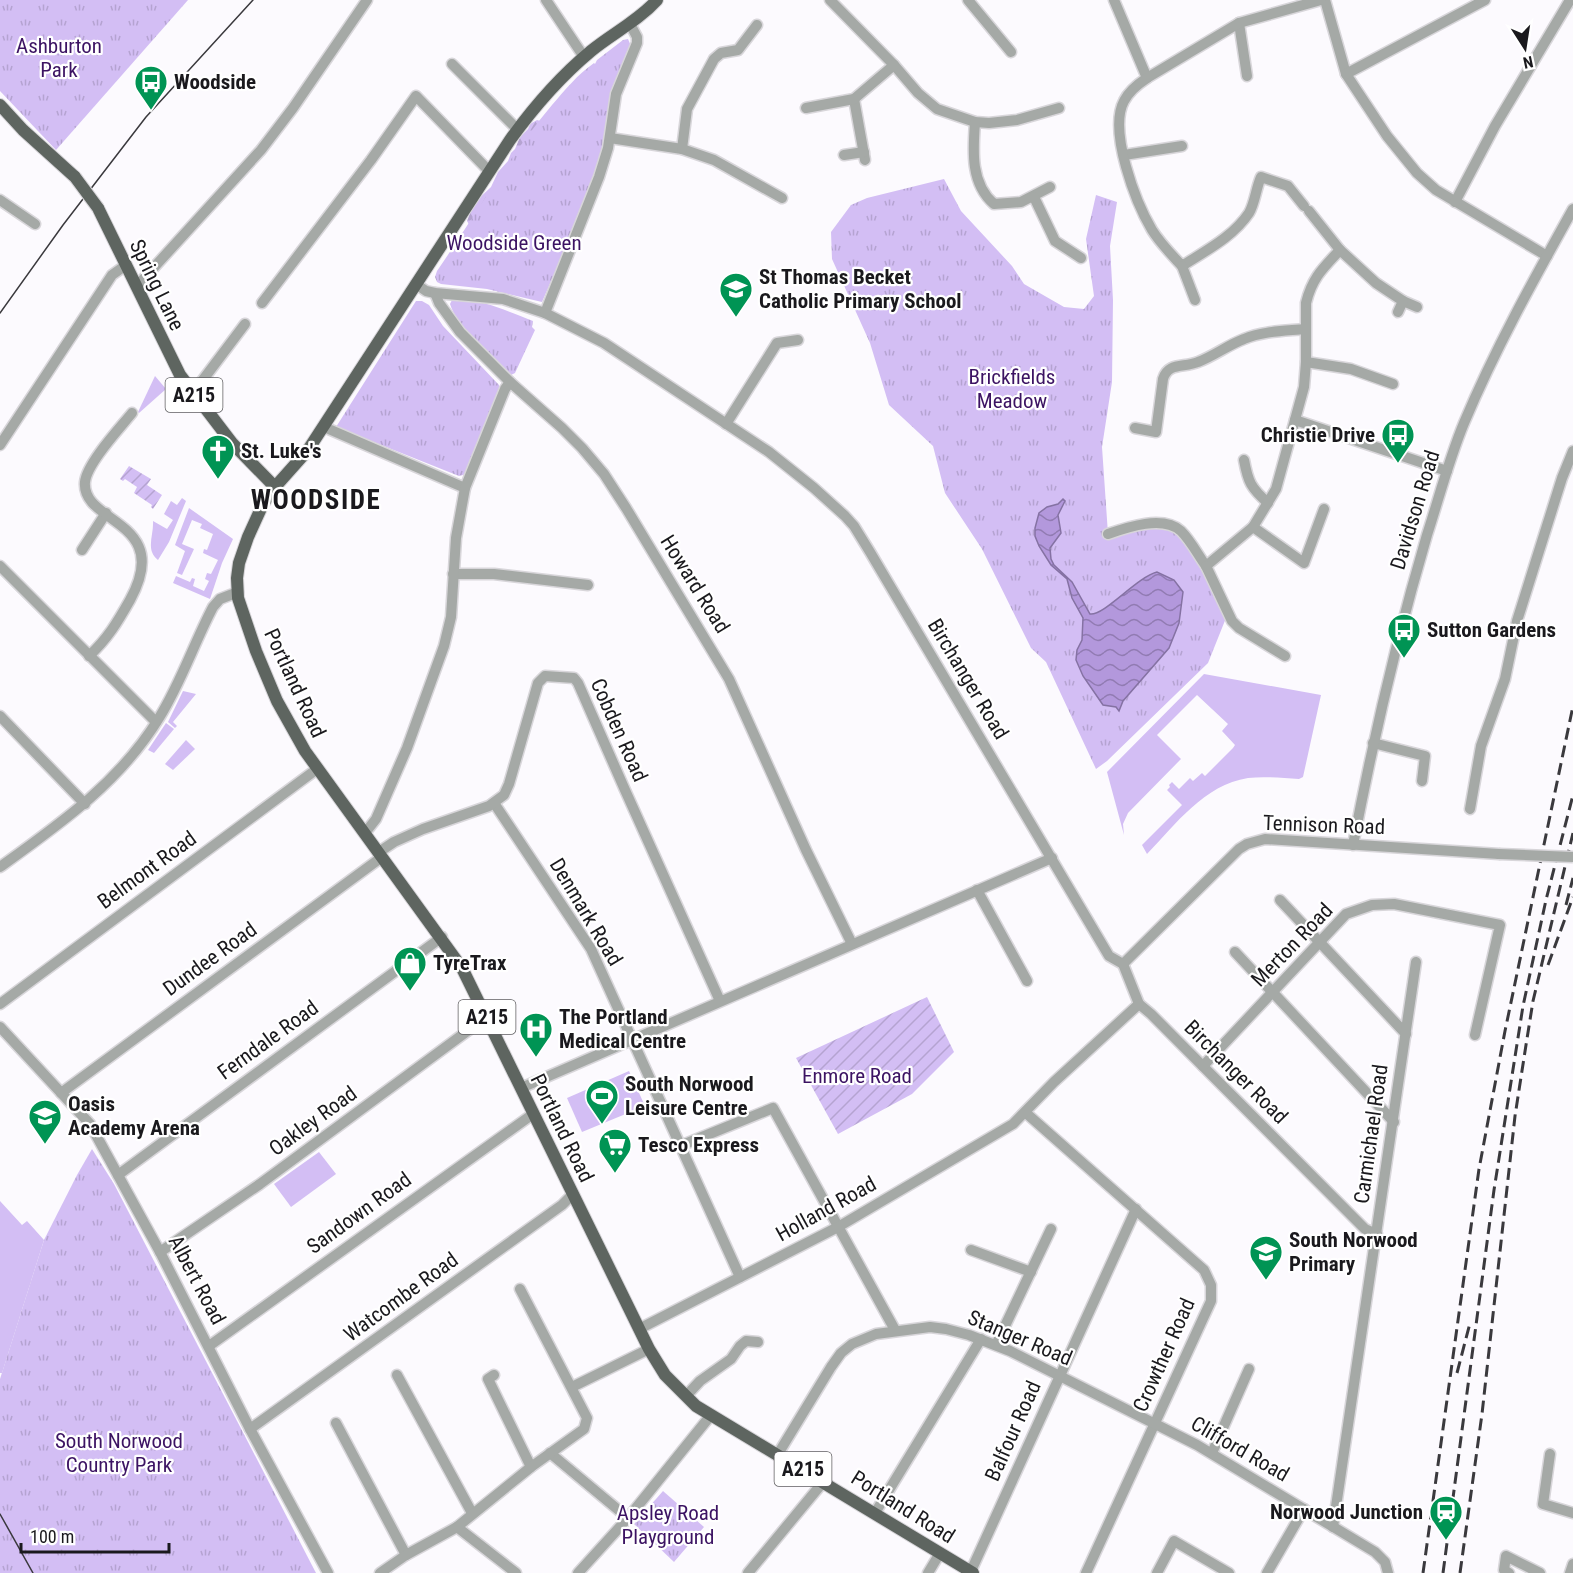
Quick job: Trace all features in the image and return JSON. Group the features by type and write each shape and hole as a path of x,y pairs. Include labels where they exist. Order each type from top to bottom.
{"main road":[{"path":"275,488 302,459 324,427 517,129 556,84 584,57 646,12 657,0"},
{"name":"Spring Lane","path":"0,105 75,177 98,208 180,375 232,443 275,488"},
{"name":"Portland Road","path":"275,488 258,516 237,570 238,592 246,625 269,684 286,718 317,769 442,937 462,968 648,1349 665,1375 696,1406 972,1572"}],"street":[{"path":"137,286 261,150 288,115 367,0"},
{"path":"546,0 584,57"},
{"path":"830,0 894,64 918,93 932,105 948,113 975,122 1004,123 1059,108"},
{"path":"968,0 1011,52"},
{"path":"1114,0 1147,78"},
{"path":"1195,300 1182,266 1153,232 1133,187 1118,128 1124,100 1147,78 1239,23 1323,0 1346,74 1387,136 1417,173 1436,190 1547,256"},
{"path":"1346,74 1485,0"},
{"path":"1455,202 1495,126 1570,0"},
{"path":"1239,23 1247,76"},
{"path":"545,312 600,177 610,138 616,94 637,43 636,35 630,24"},
{"path":"682,149 687,109 714,59 721,52 738,50 757,25"},
{"path":"452,64 517,129"},
{"path":"806,108 854,99 894,64"},
{"path":"262,303 371,160 416,96 489,171"},
{"path":"844,155 864,156 854,99"},
{"path":"975,122 974,163 987,198 994,204 1002,205 1021,202 1050,188"},
{"path":"610,138 682,149 714,160 782,198"},
{"path":"1124,155 1182,146"},
{"path":"1182,266 1225,238 1239,225 1250,212 1261,177 1288,186 1340,250 1376,284 1417,307"},
{"path":"1034,197 1055,241 1081,258"},
{"path":"0,200 34,224"},
{"name":"Davidson Road","path":"1353,844 1373,743 1400,632 1447,471 1463,425 1492,359 1573,208"},
{"path":"1206,566 1253,527 1276,489 1304,387 1306,303 1316,275 1340,250"},
{"path":"0,445 100,292 112,275 126,265"},
{"name":"Birchanger Road","path":"416,284 426,291 435,293 503,299 545,312 604,343 769,452 814,488 854,526 1109,957 1123,964 1139,1004 1365,1229 1377,1234"},
{"name":"Howard Road","path":"435,293 439,303 460,332 510,382 562,428 604,474 729,679 806,850 852,944"},
{"path":"1398,312 1403,301"},
{"path":"193,393 245,324"},
{"path":"1135,428 1156,432 1163,379 1165,371 1171,367 1196,363 1256,335 1305,329"},
{"path":"726,424 777,343 798,340"},
{"path":"1306,362 1351,369 1392,384"},
{"path":"365,833 376,819 407,748 444,646 451,616 456,538 465,488 505,389 510,382"},
{"path":"89,656 114,629 139,584 142,572 142,559 135,542 127,531 88,496 86,480 108,442 132,413"},
{"path":"1295,420 1447,471"},
{"path":"324,427 465,488"},
{"path":"1470,809 1480,746 1505,679 1516,621 1562,478 1573,451"},
{"path":"1244,460 1246,477 1251,486 1268,502"},
{"path":"1253,527 1304,563 1324,509"},
{"path":"82,550 106,513"},
{"path":"1108,534 1151,522 1179,529 1206,566 1232,621 1239,628 1285,656"},
{"path":"0,566 156,722"},
{"path":"453,574 494,574 588,585"},
{"path":"0,867 85,804 129,759 156,722 213,607 220,599 238,592"},
{"name":"Cobden Road","path":"494,803 504,795 509,784 538,683 545,676 574,678 720,1000"},
{"path":"0,716 85,804"},
{"path":"1373,743 1425,756 1422,781"},
{"name":"Belmont Road","path":"0,1004 317,769"},
{"path":"380,854 394,842 423,829 494,803"},
{"name":"Denmark Road","path":"494,803 591,949 740,1277"},
{"name":"Tennison Road","path":"1123,964 1247,843 1265,839 1573,857"},
{"name":"Dundee Road","path":"61,1093 380,854"},
{"path":"521,1088 1052,858"},
{"path":"977,890 1027,981"},
{"path":"1280,900 1406,1034"},
{"name":"Merton Road","path":"1203,1066 1347,914 1372,904 1394,904 1500,925 1476,1035"},
{"name":"Ferndale Road","path":"118,1175 442,937"},
{"path":"1235,952 1394,1122"},
{"name":"Carmichael Road","path":"1333,1527 1416,962"},
{"name":"Holland Road","path":"639,1329 838,1227 992,1137 1026,1113 1054,1082 1139,1004"},
{"name":"Oakley Road","path":"160,1252 260,1184 488,1018"},
{"name":"Albert Road","path":"0,1027 90,1124 160,1252 250,1429 328,1573"},
{"path":"680,1146 773,1108 895,1330"},
{"name":"Crowther Road","path":"1026,1113 1204,1270 1211,1285 1211,1301 1086,1573"},
{"name":"Sandown Road","path":"209,1346 485,1146 533,1114"},
{"name":"Watcombe Road","path":"250,1429 562,1205 572,1195"},
{"name":"Balfour Road","path":"972,1572 1136,1209"},
{"path":"996,1344 1051,1229"},
{"path":"971,1250 1031,1272"},
{"path":"380,1573 406,1555 457,1527 531,1467 584,1429 587,1418 520,1289"},
{"name":"Stanger Road","path":"778,1454 841,1353 867,1336 895,1330 936,1328 957,1331 996,1344 1155,1422"},
{"path":"875,1514 981,1339"},
{"path":"686,1396 700,1381 731,1359 746,1341 758,1342"},
{"path":"572,1387 648,1349"},
{"path":"1212,1453 1249,1369"},
{"path":"397,1375 472,1513"},
{"path":"494,1375 488,1379 531,1467"},
{"path":"578,1573 628,1518 711,1415"},
{"name":"Clifford Road","path":"1155,1422 1212,1453 1378,1554 1386,1564 1388,1573"},
{"path":"336,1424 406,1555"},
{"path":"550,1453 628,1518"},
{"path":"1550,1454 1543,1504 1573,1513"},
{"path":"748,1573 824,1481"},
{"path":"1267,1573 1304,1509"},
{"path":"457,1527 516,1573"},
{"path":"1157,1573 1174,1541 1229,1573"},
{"path":"928,1573 940,1553"},
{"path":"1509,1573 1504,1570 1506,1556 1540,1573"},
{"path":"1570,1573 1573,1564"}],"green space":[{"name":"Ashburton Park","path":"0,0 188,0 56,150 0,91"},
{"name":"Woodside Green","path":"628,39 631,46 614,85 601,156 574,229 542,302 487,289 437,282 435,277 437,271 506,166 536,125 582,73 623,40"},
{"path":"537,120 544,122 471,228 467,221 474,203 491,187 520,137 530,124"},
{"name":"Brickfields Meadow","path":"944,179 961,211 1012,266 1024,284 1064,307 1084,309 1094,296 1086,239 1096,195 1117,202 1110,246 1113,300 1112,382 1102,447 1108,534 1151,524 1182,525 1226,618 1208,663 1096,769 1046,662 1031,648 982,549 945,493 933,446 889,405 870,343 832,259 831,232 851,205 867,198"},
{"name":"Woodside Green","path":"452,300 483,303 533,321 532,327 535,330 515,373 511,375 466,330 450,304"},
{"name":"Woodside Green","path":"416,301 429,305 443,326 499,385 500,390 467,474 459,476 336,427"},
{"path":"155,376 166,389 139,413 138,412"},
{"path":"129,466 151,479 147,485 162,495 153,509 152,505 134,493 137,487 125,479 123,481 120,479"},
{"path":"182,498 186,501 169,542 158,560 151,547 153,521 167,529 173,520 164,514 171,501 177,505"},
{"path":"189,508 233,539 210,599 173,583 176,576 190,582 192,578 195,579 193,586 204,591 209,581 205,579 207,573 211,574 218,560 203,553 204,549 207,550 213,534 200,528 202,524 192,520 182,544 194,549 182,575 177,573 185,551 175,545"},
{"path":"1204,674 1321,695 1303,777 1299,779 1248,778 1232,782 1204,797 1192,807 1147,854 1142,845 1182,805 1167,790 1169,785 1172,782 1179,789 1190,778 1193,781 1202,773 1205,776 1233,748 1235,745 1222,731 1228,724 1197,695 1157,735 1181,759 1128,813 1123,824 1124,835 1107,772"},
{"path":"183,691 196,694 173,722 177,726 175,728 168,722"},
{"path":"166,723 174,729 154,753 148,750"},
{"path":"186,740 195,749 173,770 165,764"},
{"name":"Enmore Road","path":"927,997 954,1052 912,1094 838,1134 796,1058"},
{"name":"South Norwood Leisure Centre","path":"629,1071 645,1106 582,1132 567,1098"},
{"name":"South Norwood Country Park","path":"92,1149 114,1184 316,1573 0,1573 0,1379 44,1240"},
{"path":"319,1152 336,1174 291,1207 274,1184"},
{"path":"0,1201 22,1225 27,1221 44,1240 2,1373 0,1373"},
{"name":"Apsley Road Playground","path":"663,1491 704,1527 674,1562 634,1524"}],"water":[{"path":"1063,499 1065,501 1058,515 1061,533 1050,548 1051,559 1054,565 1072,582 1090,614 1104,609 1140,581 1157,572 1174,580 1183,592 1179,623 1169,648 1123,701 1119,711 1116,707 1103,705 1083,676 1076,660 1077,650 1082,640 1083,618 1072,598 1067,579 1051,565 1035,536 1039,513"}],"tram line":[{"path":"0,313 63,225 146,117 253,0"},
{"path":"0,1514 33,1573"}],"railway":[{"path":"1423,1573 1479,1169 1505,1031 1573,706"},
{"path":"1443,1573 1494,1190 1523,1006 1546,900 1573,795"},
{"path":"1460,1573 1482,1414 1515,1116 1533,1001 1573,833"},
{"path":"1566,905 1573,878"},
{"path":"1548,965 1573,897"},
{"path":"1457,1373 1470,1323"}],"place":[{"name":"Woodside","path":"151,111"},
{"name":"St Thomas Becket Catholic Primary School","path":"736,318"},
{"name":"Christie Drive","path":"1398,464"},
{"name":"St. Luke's","path":"218,480"},
{"name":"Sutton Gardens","path":"1404,659"},
{"name":"TyreTrax","path":"410,992"},
{"name":"The Portland Medical Centre","path":"536,1058"},
{"name":"South Norwood Leisure Centre","path":"602,1125"},
{"name":"Oasis Academy Arena","path":"45,1145"},
{"name":"Tesco Express","path":"615,1174"},
{"name":"South Norwood Primary","path":"1266,1281"},
{"name":"Norwood Junction","path":"1446,1541"}],"district":[{"name":"WOODSIDE","path":"316,500"}]}
